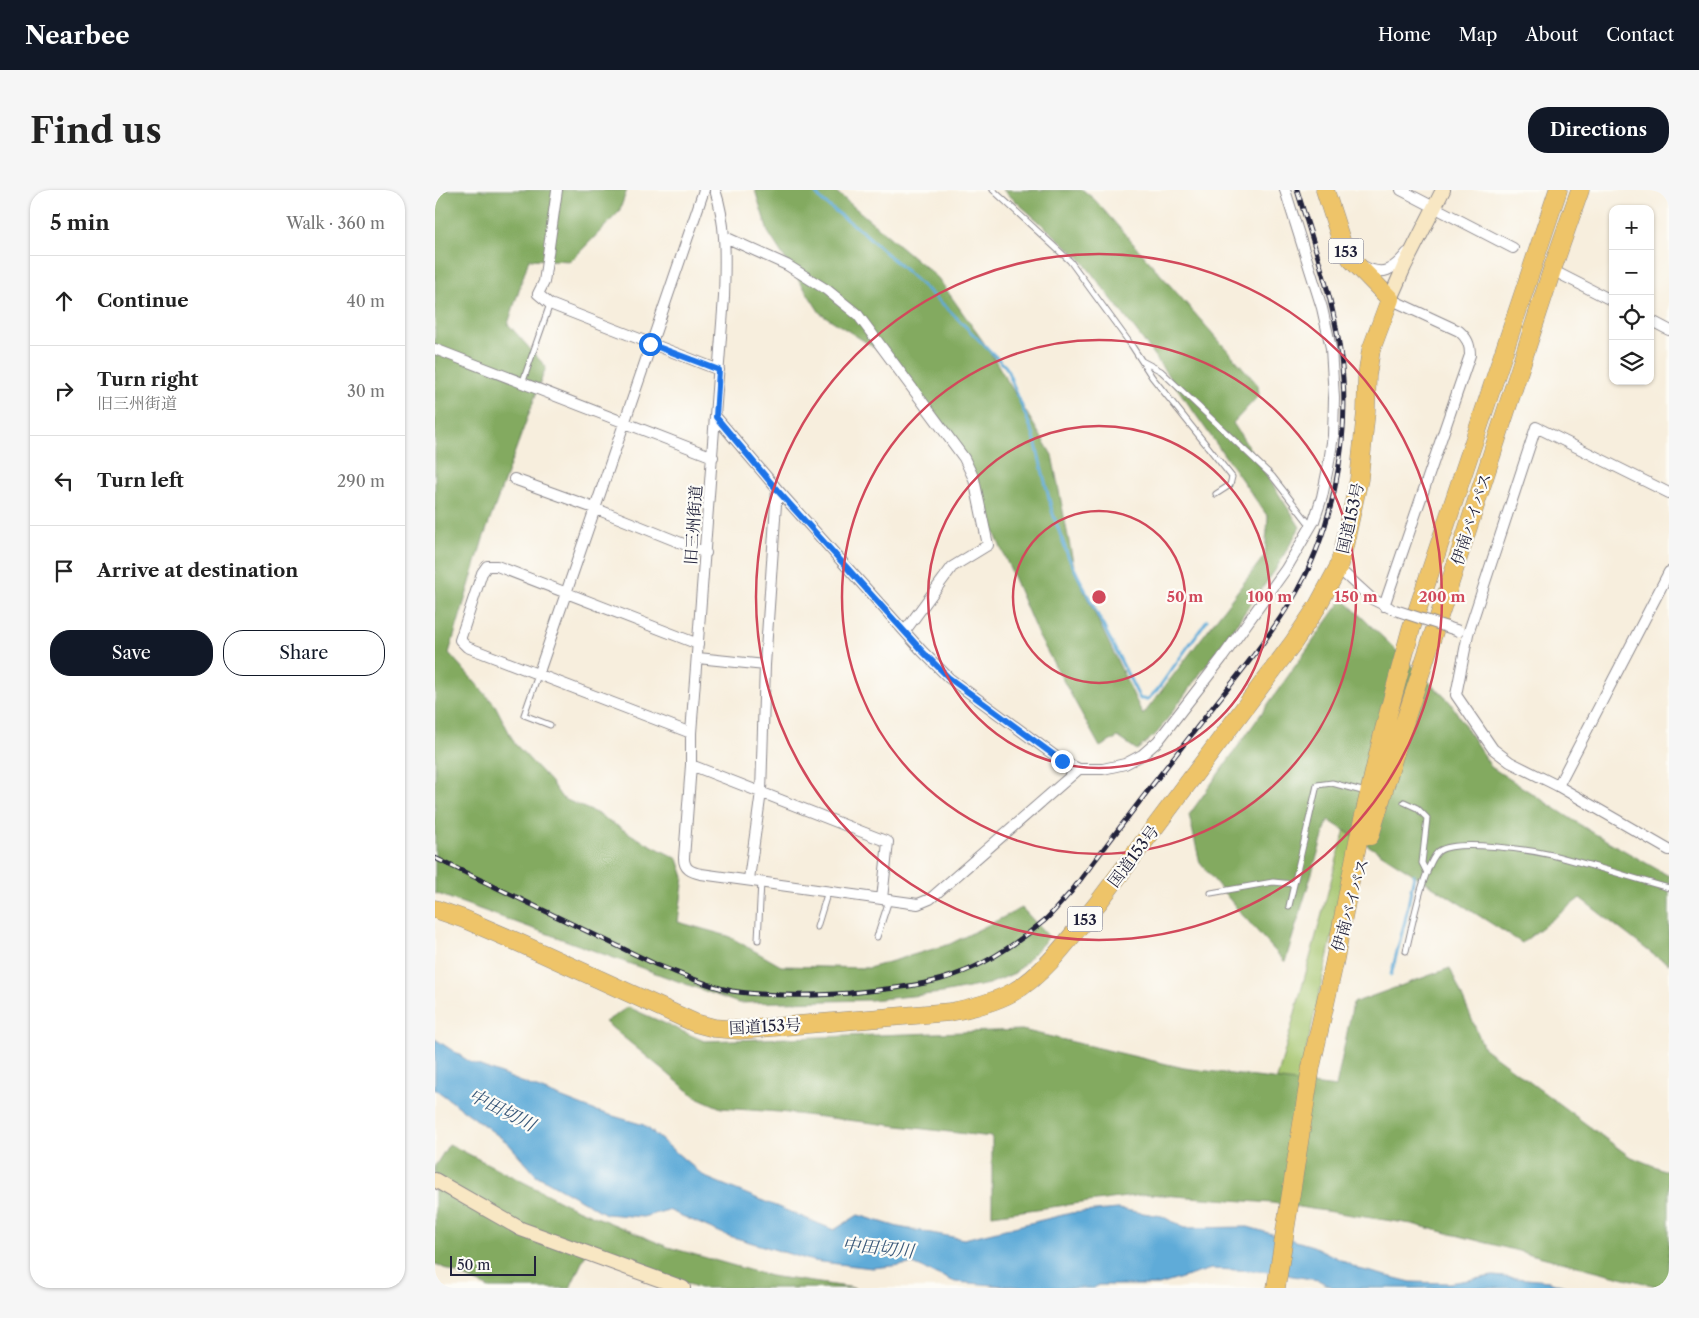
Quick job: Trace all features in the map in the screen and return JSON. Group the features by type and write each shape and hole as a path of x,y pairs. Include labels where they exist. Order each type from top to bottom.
{"highway":[{"name":"153","path":"1325,190 1342,243 1351,259 1390,299"},
{"name":"伊南バイパス","path":"1276,1288 1311,1067 1334,964 1357,841 1383,732 1411,629 1558,190"},
{"name":"伊南バイパス","path":"1334,964 1402,730 1552,270 1580,190"},
{"name":"国道153号","path":"435,909 481,926 695,1023 714,1028 739,1030 950,1012 974,1008 1015,991 1033,977 1071,937 1293,643 1317,607 1338,568 1351,520 1359,479 1371,350 1390,299"}],"street":[{"path":"557,190 545,282 538,294 550,304 719,370"},
{"path":"537,675 703,190"},
{"name":"旧三州街道","path":"715,190 725,237 725,297 691,732 691,765 684,863 693,872 749,879"},
{"path":"716,417 777,490 949,678 1062,761 1079,769 1103,769 1125,764 1142,755 1158,741 1222,658 1285,569 1311,526 1322,497 1333,436 1334,398 1331,348 1322,308 1285,190"},
{"path":"1401,190 1513,248"},
{"path":"1385,606 1470,355 1467,338 1459,331 1390,299 1443,190"},
{"path":"725,237 787,265 827,290 858,315 964,458 974,479 988,545 952,567 905,631"},
{"path":"1351,259 1365,268 1377,272 1385,272 1397,264 1415,245"},
{"path":"1552,270 1609,299"},
{"path":"1654,322 1669,330"},
{"path":"435,349 713,457"},
{"path":"1669,493 1536,427 1463,632 1456,695 1493,748 1510,762 1558,786 1669,850"},
{"path":"514,479 594,508 706,553"},
{"path":"777,490 765,665 761,792 749,879 918,904 930,899 1079,769"},
{"path":"691,732 537,675 467,647 460,640 481,573 487,566 497,566 698,644"},
{"path":"1338,568 1372,599 1385,606 1463,632"},
{"path":"1558,786 1669,572"},
{"path":"698,658 765,665"},
{"path":"691,765 889,842 885,899"},
{"path":"435,1180 521,1229 683,1288"}],"lane":[{"path":"993,190 1070,261 1190,426 1232,477 1230,485 1216,494"},
{"path":"521,384 550,304"},
{"path":"1141,360 1161,371 1272,476 1311,526"},
{"path":"537,675 524,715 551,725"},
{"path":"1289,906 1317,785 1332,783 1362,791"},
{"path":"1404,802 1417,808 1427,818 1422,863 1427,873"},
{"path":"1406,952 1421,887 1427,873 1438,852 1453,846 1485,846 1550,855 1669,888"},
{"path":"758,940 761,881"},
{"path":"1211,894 1273,882 1294,884"},
{"path":"817,928 828,891"},
{"path":"877,937 885,899"}],"green space":[{"path":"435,190 627,190 619,212 571,261 529,259 508,324 546,367 483,539 449,653 495,705 515,744 550,781 562,798 596,813 637,838 678,859 684,877 678,922 728,936 781,966 869,968 950,944 1022,908 1049,937 1015,973 989,984 942,993 871,1000 738,1003 435,893"},
{"path":"755,190 834,190 938,278 987,347 1052,455 1075,572 1143,715 1265,555 1268,517 1143,340 1080,258 1003,190 1083,190 1094,199 1258,385 1259,395 1233,423 1300,527 1274,572 1157,733 1137,750 1118,737 1100,747 1038,635 953,435 889,357 820,313 768,232"},
{"path":"1343,599 1450,702 1491,767 1590,831 1669,876 1669,964 1655,956 1580,898 1522,943 1328,820 1285,962 1239,911 1200,863 1189,815"},
{"path":"1347,822 1357,826 1290,1123 1265,1123"},
{"path":"1450,968 1484,1048 1629,1156 1669,1172 1669,1283 1656,1286 1412,1224 1272,1203 1148,1194 992,1215 992,1137 779,1112 721,1108 696,1097 605,1022 628,1007 704,1041 1022,1030 1184,1068 1336,1087 1353,1003"},
{"path":"449,1144 570,1206 668,1247 770,1276 855,1288 700,1288 588,1249 570,1288 489,1288 435,1264 435,1166"}],"water":[{"name":"中田切川","path":"435,1039 470,1062 596,1111 644,1125 705,1177 834,1230 858,1215 898,1227 964,1239 1071,1213 1118,1209 1162,1216 1184,1228 1248,1227 1313,1246 1359,1269 1411,1282 1449,1283 1493,1276 1549,1281 1570,1288 1334,1288 1318,1280 1261,1271 1211,1269 1159,1285 1033,1288 955,1282 913,1264 872,1268 813,1261 726,1235 668,1210 643,1217 606,1214 536,1175 508,1143 435,1089"}],"waterway":[{"path":"813,190 822,201 863,232 947,308 1006,367 1034,436 1052,511 1068,556 1140,699 1148,699 1157,690 1207,620"},
{"path":"1391,975 1405,921 1414,875"}],"railway":[{"path":"435,858 657,965 713,986 747,993 791,995 850,993 894,988 937,980 975,967 1037,927 1071,892 1259,648 1296,593 1319,544 1328,517 1340,461 1344,406 1343,379 1341,355 1332,307 1297,190"}],"route":[{"path":"650,344 719,370 716,417 777,490 922,651 949,678 1062,761"}]}
